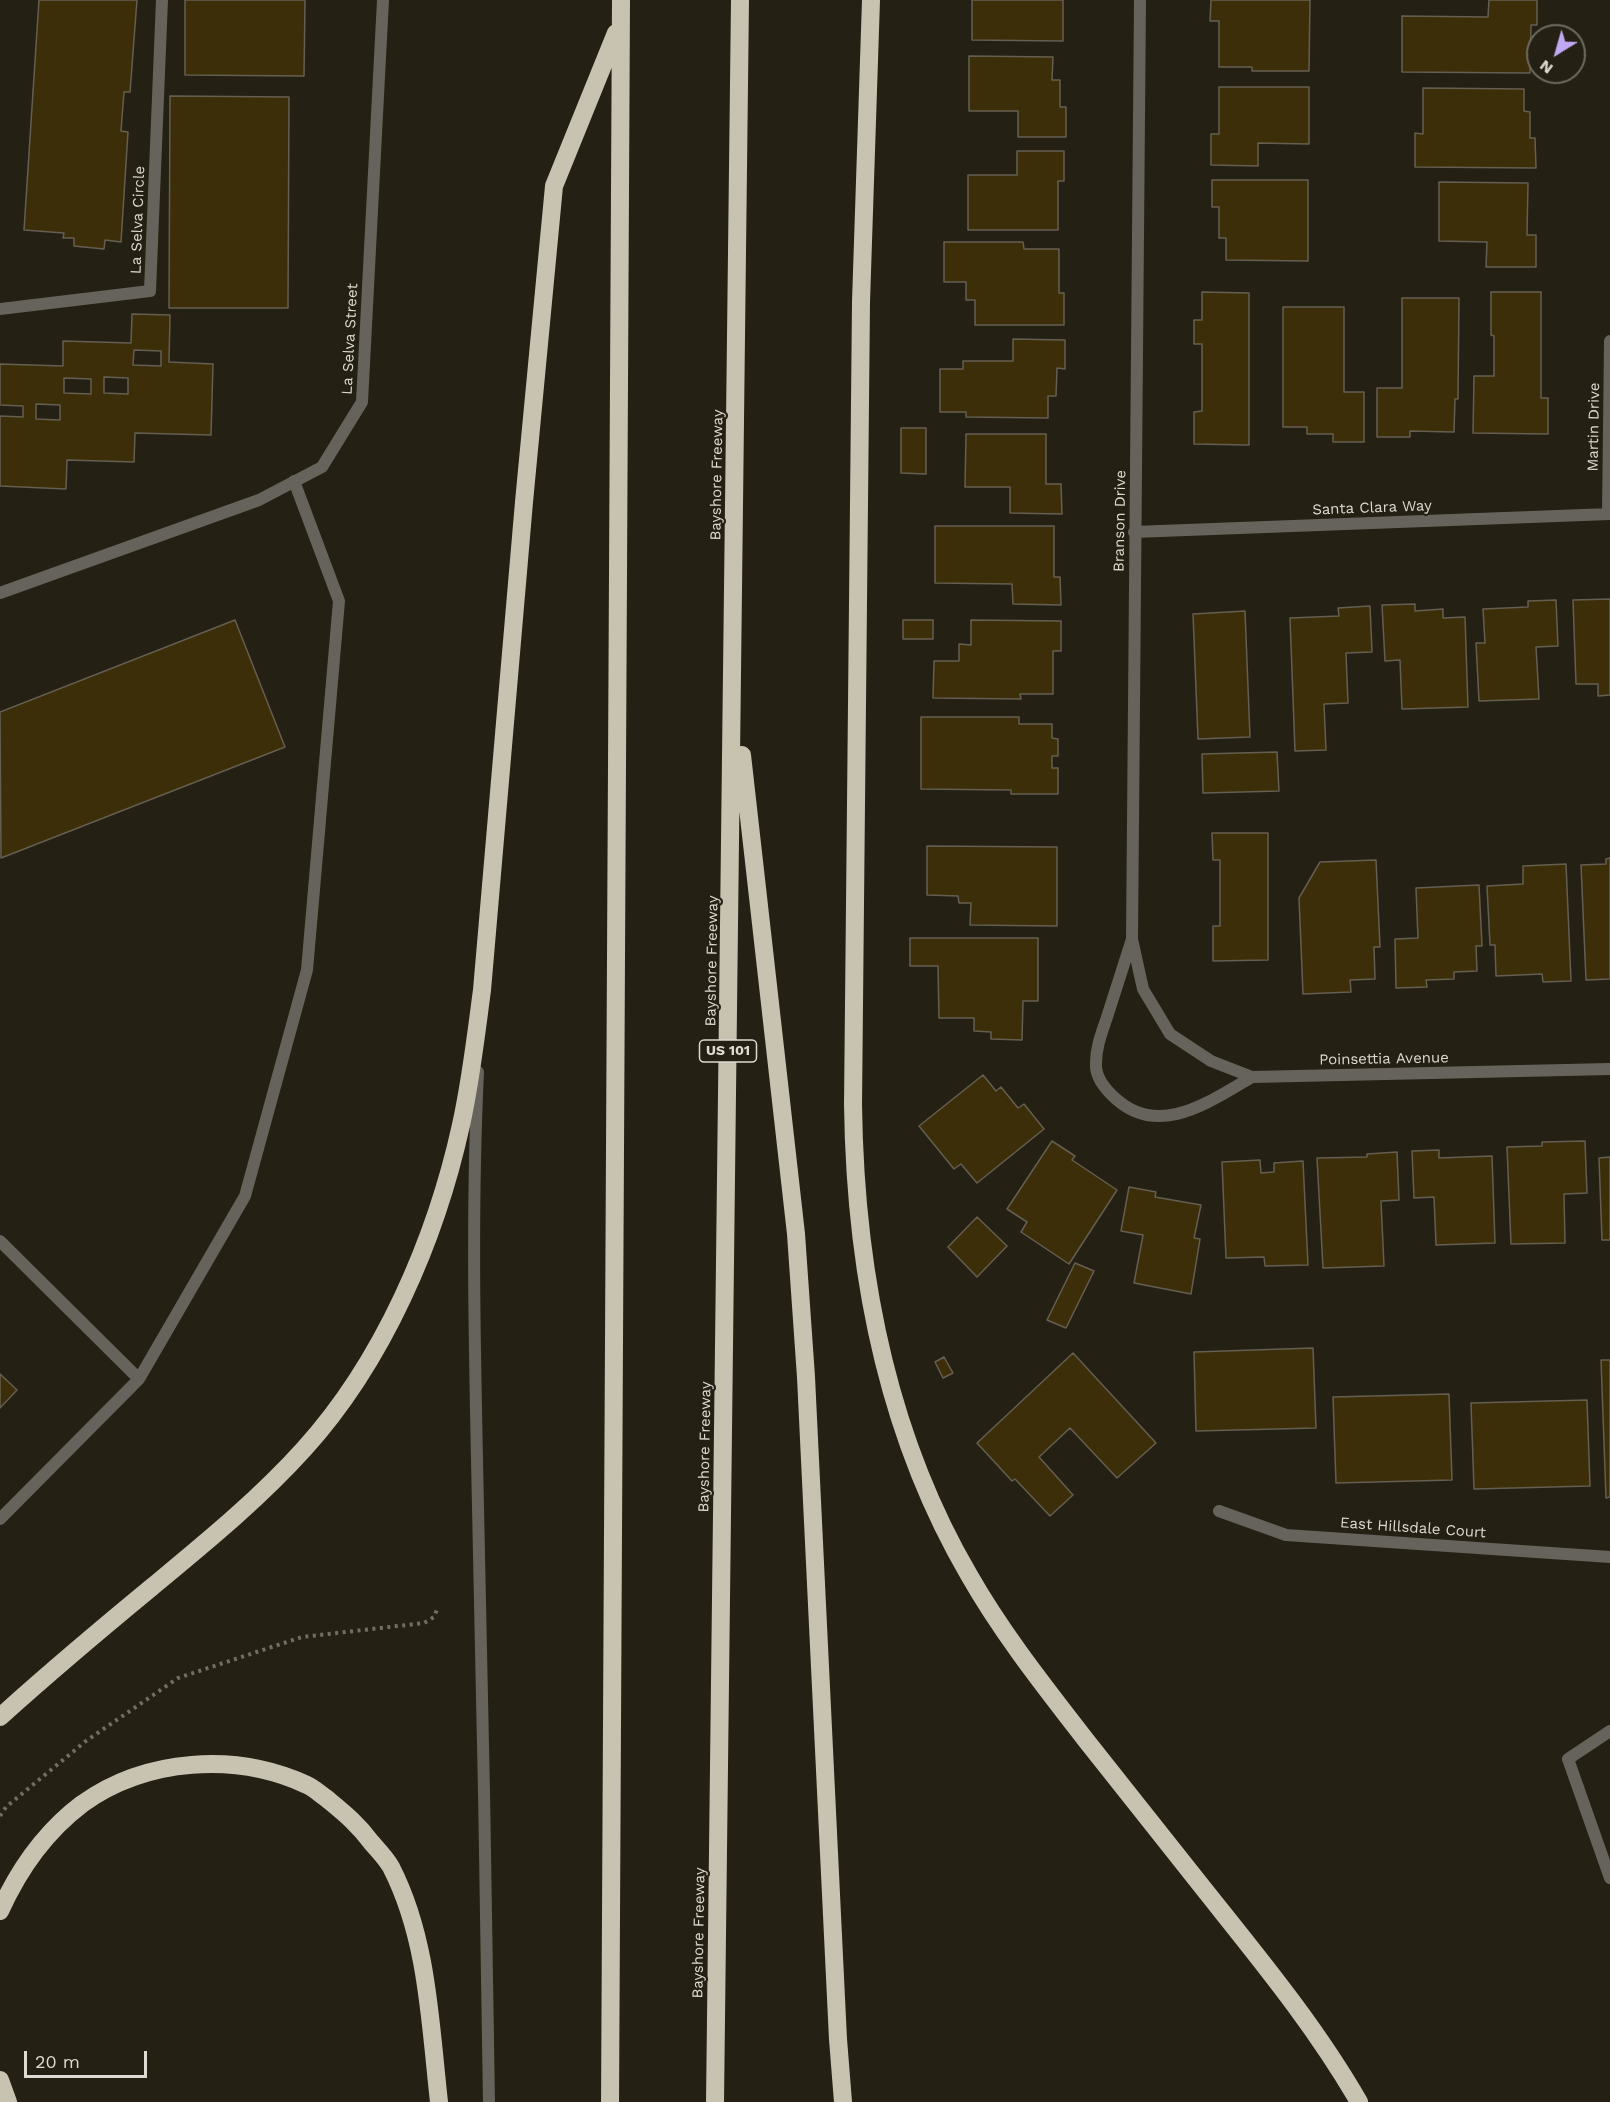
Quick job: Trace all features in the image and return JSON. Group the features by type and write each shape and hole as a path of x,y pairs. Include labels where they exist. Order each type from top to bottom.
{"highway":[{"path":"610,2102 621,0"},
{"name":"Bayshore Freeway","path":"715,2102 740,0"},
{"path":"871,0 861,302 853,1104 854,1166 860,1228 868,1286 881,1344 898,1409 940,1522 968,1574 1002,1628 1039,1680 1289,1997 1359,2102"},
{"path":"0,1717 256,1499 305,1448 347,1394 375,1351 405,1292 427,1239 461,1126 473,1064 482,990 554,186 620,23"},
{"path":"733,682 796,1234 806,1377 841,2102"},
{"path":"0,1911 13,1882 44,1838 83,1804 133,1776 191,1763 250,1766 309,1785 355,1821 390,1865 411,1914 423,1970 439,2102"},
{"path":"0,2080 8,2102"}],"street":[{"name":"La Selva Circle","path":"0,309 150,291 162,0"},
{"name":"La Selva Street","path":"0,593 259,500 322,467 362,402 383,0"},
{"name":"Branson Drive","path":"1140,0 1132,939 1143,989 1170,1034"},
{"name":"Martin Drive","path":"1609,514 1610,341"},
{"path":"0,1519 139,1379 245,1196 307,970 339,601 294,481"},
{"name":"Santa Clara Way","path":"1134,532 1609,514"},
{"path":"1132,939 1098,1044 1095,1066 1104,1088 1124,1106 1149,1116 1170,1117 1212,1100 1252,1077"},
{"path":"482,990 475,1132 474,1261 489,2102"},
{"name":"Poinsettia Avenue","path":"1170,1034 1211,1062 1252,1077 1610,1070"},
{"path":"0,1241 139,1379"},
{"name":"East Hillsdale Court","path":"1219,1511 1286,1535 1610,1557"},
{"path":"1610,1731 1568,1759 1610,1878"}],"path":[{"path":"0,1816 6,1807 86,1741 178,1678 302,1637 424,1623 434,1617 438,1608"}],"building":[{"path":"39,0 137,0 130,92 124,92 121,131 128,132 121,242 105,240 104,249 74,246 74,238 63,238 64,233 24,230"},
{"path":"185,0 305,0 304,76 185,75"},
{"path":"972,0 1063,0 1063,41 972,40"},
{"path":"1211,0 1310,0 1309,71 1252,71 1252,67 1219,67 1219,21 1210,21"},
{"path":"1489,0 1537,0 1537,24 1526,24 1526,73 1402,72 1402,16 1488,17"},
{"path":"969,56 1053,57 1052,80 1060,80 1060,107 1066,107 1066,137 1018,137 1018,111 969,111"},
{"path":"1219,87 1309,87 1309,144 1258,143 1258,166 1211,165 1211,134 1219,134"},
{"path":"1423,88 1524,89 1524,111 1530,112 1530,138 1535,138 1536,168 1415,167 1415,133 1423,134"},
{"path":"170,96 289,97 288,308 169,308"},
{"path":"1017,151 1064,151 1064,181 1058,181 1058,230 968,230 968,175 1017,175"},
{"path":"1212,180 1308,180 1308,261 1226,260 1226,238 1219,238 1219,207 1212,207"},
{"path":"1439,182 1528,183 1527,235 1536,235 1536,267 1486,267 1487,242 1439,241"},
{"path":"944,242 1023,242 1024,249 1059,249 1059,293 1064,293 1064,325 975,325 975,300 966,300 966,282 944,282"},
{"path":"1202,292 1249,293 1249,445 1194,444 1194,412 1202,411 1202,344 1194,344 1194,320 1202,320"},
{"path":"1491,292 1541,292 1541,398 1548,398 1548,434 1473,433 1474,376 1494,376"},
{"path":"1402,298 1459,298 1458,399 1455,399 1454,432 1410,431 1410,437 1377,437 1377,388 1402,388"},
{"path":"1283,307 1344,307 1344,392 1364,392 1364,442 1333,442 1333,434 1307,434 1307,427 1283,427"},
{"path":"132,314 170,315 169,362 213,364 211,435 135,433 134,462 67,460 66,489 0,486 0,416 23,417 23,406 0,405 0,364 63,366 63,341 131,343","holes":["134,350 161,351 161,366 133,365","104,377 128,378 128,394 104,393","64,378 91,379 91,394 64,393","36,404 60,405 60,420 36,419"]},
{"path":"1013,339 1065,340 1065,369 1057,368 1056,396 1048,396 1048,418 966,417 966,412 940,412 940,369 963,369 963,361 1013,361"},
{"path":"901,428 926,428 926,474 901,473"},
{"path":"966,434 1046,434 1046,484 1061,484 1062,514 1010,513 1010,487 965,487"},
{"path":"935,526 1054,526 1054,577 1060,577 1061,605 1013,604 1012,584 935,583"},
{"path":"1610,599 1610,695 1598,696 1598,684 1576,684 1573,600"},
{"path":"1556,600 1558,646 1536,647 1539,699 1479,701 1476,643 1485,643 1483,609 1528,607 1528,601"},
{"path":"1415,604 1415,611 1443,609 1443,618 1465,617 1468,707 1402,709 1400,660 1385,661 1382,605"},
{"path":"1370,606 1372,652 1346,653 1348,703 1324,704 1326,750 1295,751 1290,618 1339,616 1338,608"},
{"path":"1245,611 1250,737 1198,739 1193,614"},
{"path":"235,620 285,747 1,858 0,712"},
{"path":"903,620 933,620 933,639 903,639"},
{"path":"971,620 1061,621 1061,651 1053,651 1053,694 1020,694 1021,699 933,698 934,661 959,661 959,644 971,645"},
{"path":"921,717 1019,717 1019,724 1052,724 1052,738 1058,739 1058,756 1052,756 1052,768 1058,768 1058,794 1011,794 1011,790 921,789"},
{"path":"1277,752 1279,791 1203,793 1202,754"},
{"path":"1212,833 1268,833 1268,960 1213,961 1213,926 1220,926 1220,860 1213,860"},
{"path":"927,846 1057,847 1057,926 970,925 971,903 959,903 958,896 927,895"},
{"path":"1610,858 1610,979 1586,980 1581,865 1606,864 1606,859"},
{"path":"1376,860 1380,947 1374,947 1375,979 1350,980 1351,992 1303,994 1299,898 1320,862"},
{"path":"1566,864 1571,981 1543,982 1542,974 1496,976 1495,945 1490,945 1487,886 1523,884 1523,866"},
{"path":"1479,885 1482,946 1476,946 1477,971 1454,972 1454,979 1426,980 1427,987 1396,988 1395,939 1418,938 1416,888"},
{"path":"910,938 1038,938 1038,1001 1023,1001 1022,1040 991,1039 991,1032 974,1031 974,1018 939,1018 938,966 910,966"},
{"path":"983,1075 996,1091 1001,1087 1018,1108 1024,1104 1044,1129 977,1183 961,1164 954,1169 919,1126"},
{"path":"1052,1141 1075,1156 1072,1160 1117,1190 1069,1264 1021,1232 1027,1222 1007,1209"},
{"path":"1585,1141 1587,1193 1564,1194 1565,1243 1511,1244 1507,1147 1542,1146 1542,1142"},
{"path":"1439,1150 1439,1158 1492,1156 1495,1243 1436,1245 1434,1197 1414,1198 1412,1151"},
{"path":"1397,1152 1399,1200 1381,1201 1384,1266 1323,1268 1317,1158 1367,1157 1367,1154"},
{"path":"1610,1157 1610,1240 1602,1240 1599,1158"},
{"path":"1260,1160 1261,1173 1274,1172 1274,1163 1303,1161 1308,1265 1265,1266 1264,1257 1226,1258 1222,1162"},
{"path":"1129,1187 1156,1192 1155,1197 1201,1205 1194,1238 1200,1239 1191,1294 1134,1283 1143,1235 1121,1231"},
{"path":"977,1217 1007,1246 977,1277 948,1247"},
{"path":"1075,1263 1094,1271 1066,1328 1047,1320"},
{"path":"1313,1348 1316,1428 1196,1431 1194,1352"},
{"path":"1073,1353 1156,1443 1117,1478 1070,1428 1039,1457 1073,1495 1050,1516 1015,1479 1012,1481 977,1443"},
{"path":"944,1357 953,1373 943,1378 935,1362"},
{"path":"1601,1360 1610,1360 1610,1497 1606,1498"},
{"path":"0,1374 17,1390 0,1408"},
{"path":"1449,1394 1452,1480 1336,1483 1333,1397"},
{"path":"1587,1400 1590,1486 1474,1489 1471,1403"}]}
